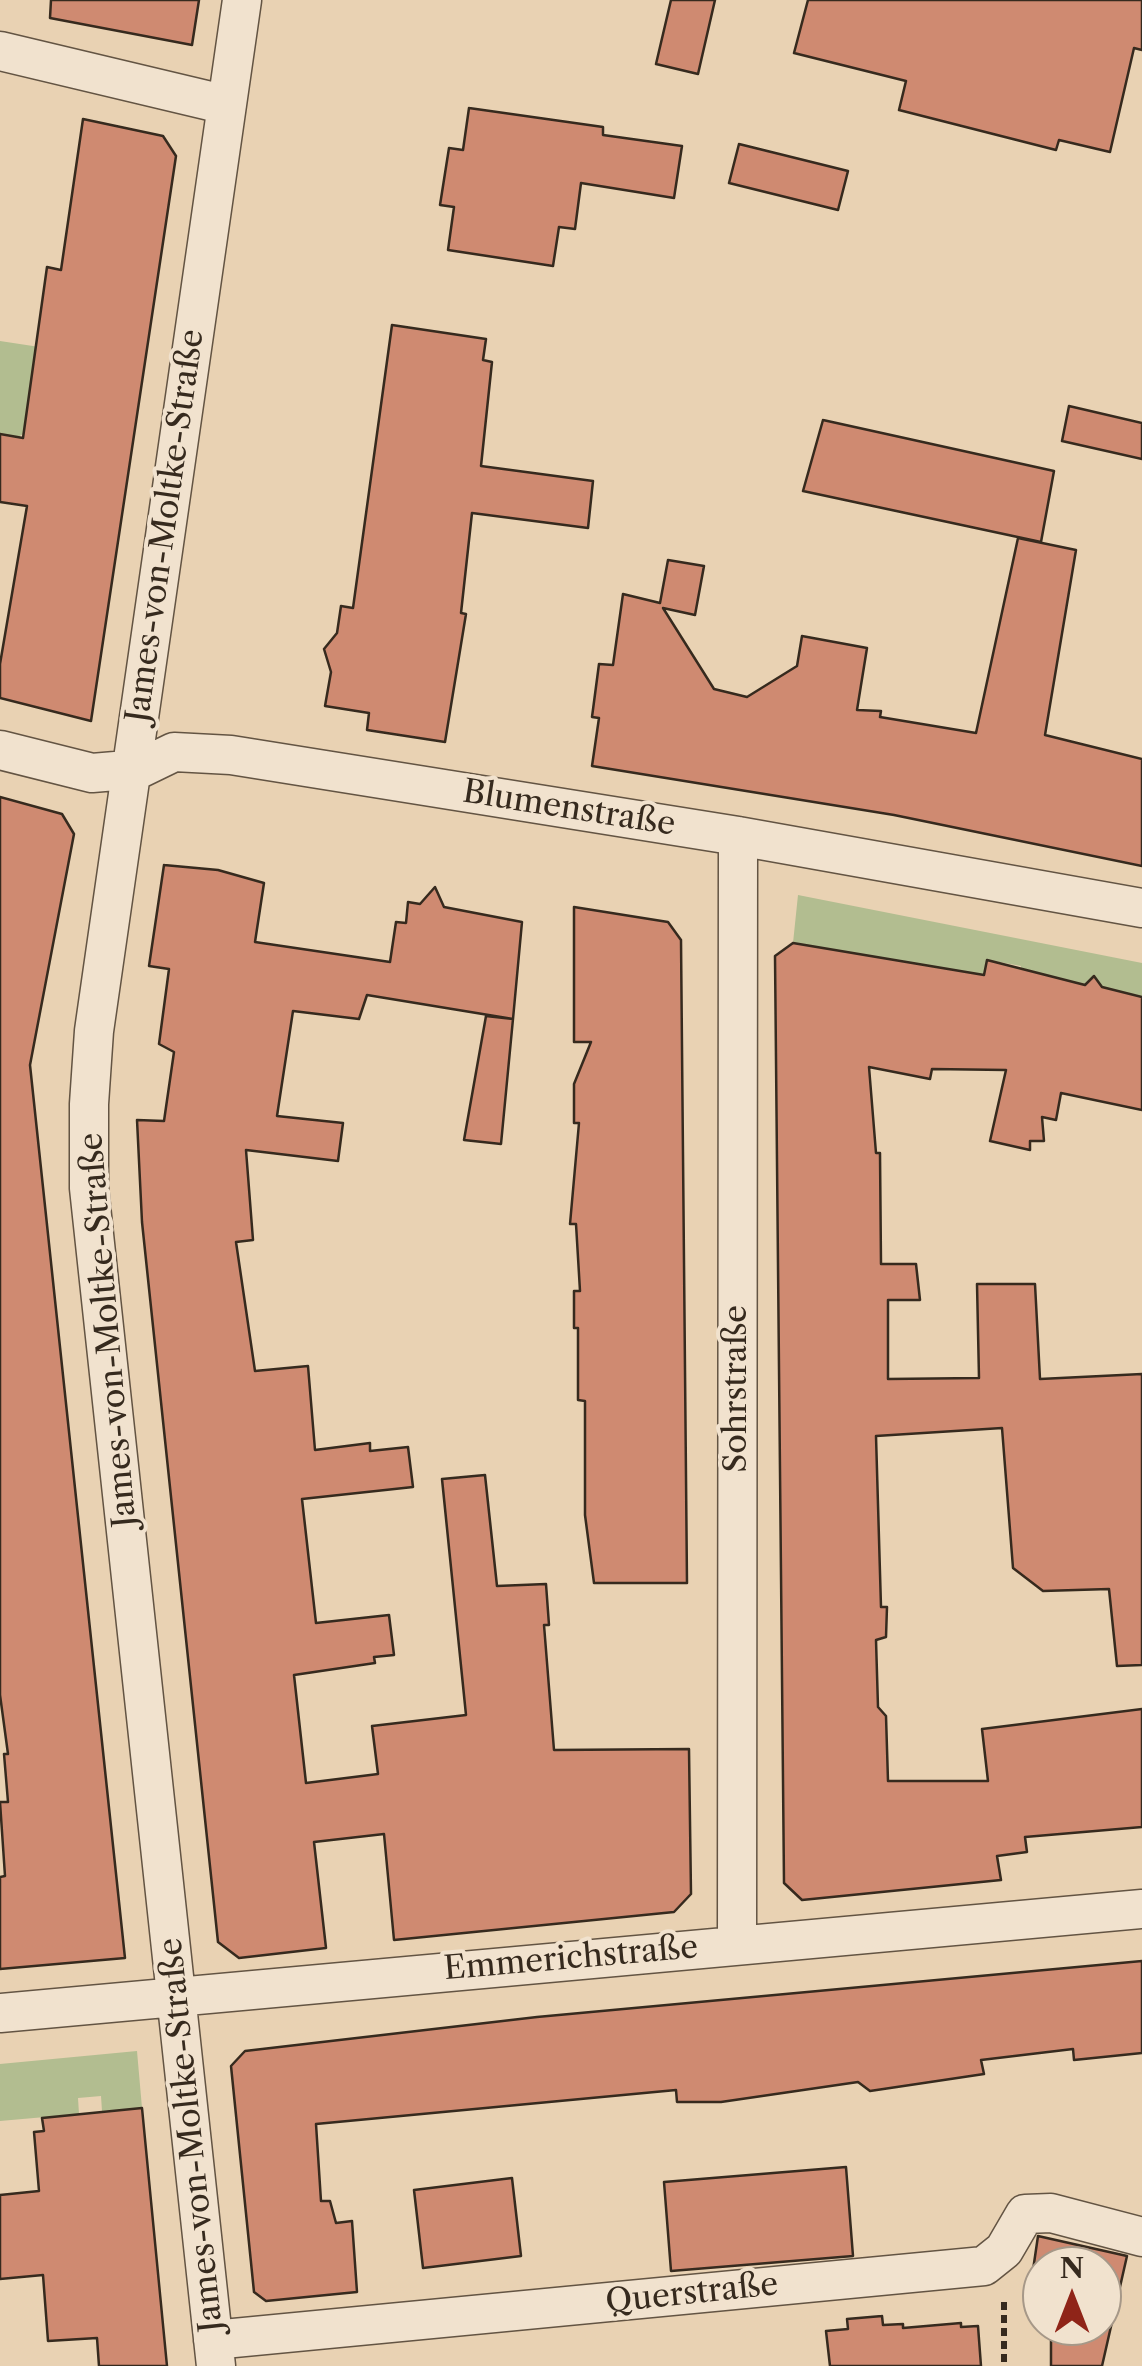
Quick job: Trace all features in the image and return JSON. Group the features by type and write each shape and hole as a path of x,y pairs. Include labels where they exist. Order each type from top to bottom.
{"street":[{"name":"James-von-Moltke-Straße","path":"214,2353 90,1188 94,1031 242,0"},
{"path":"0,51 227,104"},
{"name":"Blumenstraße","path":"0,750 92,773 148,766 174,752 232,755 738,836 1142,908"},
{"name":"Sohrstraße","path":"737,1943 738,836"},
{"name":"Emmerichstraße","path":"0,2013 1142,1909"},
{"name":"Querstraße","path":"214,2353 984,2266 1004,2250 1025,2214 1051,2213 1142,2237"}],"path":[{"path":"1004,2250 1004,2366"}],"green space":[{"path":"0,341 46,348 35,427 18,437 0,434"},
{"path":"798,895 1142,963 1142,1005 1102,987 1094,977 1085,985 1019,982 1021,966 988,960 984,975 793,943"},
{"path":"137,2051 142,2108 102,2111 101,2096 78,2098 79,2114 0,2121 0,2064"}],"building":[{"path":"51,0 199,0 192,45 50,18"},
{"path":"671,0 715,0 698,74 656,64"},
{"path":"808,0 1142,0 1142,50 1134,48 1110,152 1059,140 1056,150 899,110 906,81 794,53"},
{"path":"469,108 603,127 603,135 682,146 674,198 581,183 575,229 559,227 553,266 448,250 454,207 440,205 449,148 463,150"},
{"path":"83,119 163,136 176,156 91,721 0,698 0,664 27,506 0,502 0,434 23,438 47,267 61,270"},
{"path":"739,144 848,171 838,210 729,183"},
{"path":"392,325 486,339 483,360 492,362 481,466 593,481 588,528 472,513 461,613 466,614 445,742 367,730 369,713 325,706 331,672 324,649 337,633 341,606 353,608"},
{"path":"1069,406 1142,423 1142,459 1062,441"},
{"path":"823,420 1054,471 1041,542 803,491"},
{"path":"1018,538 1076,550 1045,735 1142,759 1142,866 894,815 592,766 599,718 592,717 599,664 613,665 623,594 660,603 668,560 704,566 695,615 663,608 714,689 747,697 797,666 802,636 867,648 857,710 881,711 880,717 976,733"},
{"path":"0,797 62,814 74,834 30,1065 125,1958 0,1969 0,1877 5,1876 0,1802 8,1802 4,1754 8,1754 0,1695"},
{"path":"164,865 218,870 264,883 255,942 390,962 396,922 406,923 408,902 420,904 435,887 444,907 522,922 513,1019 367,995 359,1019 293,1011 277,1116 343,1123 338,1161 246,1150 253,1240 236,1242 255,1371 308,1366 315,1450 370,1443 370,1451 408,1447 413,1487 302,1499 316,1623 389,1615 394,1655 374,1657 375,1663 294,1675 306,1783 378,1774 372,1726 466,1715 442,1479 485,1475 497,1586 546,1584 549,1625 544,1625 554,1750 689,1749 691,1894 674,1912 394,1940 384,1834 314,1842 326,1948 239,1958 218,1942 142,1222 137,1120 164,1121 174,1052 159,1044 169,969 149,966"},
{"path":"574,907 668,922 681,940 687,1583 594,1583 585,1515 585,1401 578,1400 578,1328 574,1328 574,1291 580,1291 576,1224 570,1224 579,1123 574,1123 574,1084 591,1042 574,1042"},
{"path":"793,943 984,975 987,960 1085,985 1094,976 1102,987 1142,997 1142,1110 1061,1093 1056,1120 1042,1117 1044,1141 1030,1141 1030,1150 990,1141 1006,1070 932,1069 930,1079 869,1067 876,1153 880,1153 881,1264 916,1264 920,1300 888,1300 888,1379 979,1378 977,1284 1035,1284 1040,1379 1142,1374 1142,1665 1117,1666 1109,1589 1043,1591 1013,1568 1002,1428 876,1436 881,1607 887,1607 886,1637 876,1640 878,1707 886,1716 888,1781 988,1781 982,1729 1142,1709 1142,1827 1025,1837 1027,1852 997,1856 1001,1880 802,1900 784,1883 775,956"},
{"path":"486,1016 513,1019 501,1144 464,1140"},
{"path":"1142,1961 1142,2053 1074,2060 1073,2049 981,2060 984,2074 870,2091 858,2082 721,2102 677,2102 676,2090 316,2124 321,2201 330,2201 336,2223 352,2221 357,2292 266,2301 254,2292 231,2066 245,2051 537,2017"},
{"path":"142,2108 167,2366 99,2366 97,2338 48,2341 43,2275 0,2279 0,2195 39,2191 34,2132 44,2131 42,2118"},
{"path":"846,2167 853,2256 671,2271 664,2182"},
{"path":"512,2178 521,2256 423,2268 414,2190"},
{"path":"1038,2236 1082,2246 1037,2246"},
{"path":"882,2316 883,2325 903,2324 903,2328 961,2323 961,2327 978,2326 981,2366 830,2366 826,2331 848,2329 847,2319"},
{"path":"1051,2346 1107,2346 1102,2366 1051,2366"}]}
